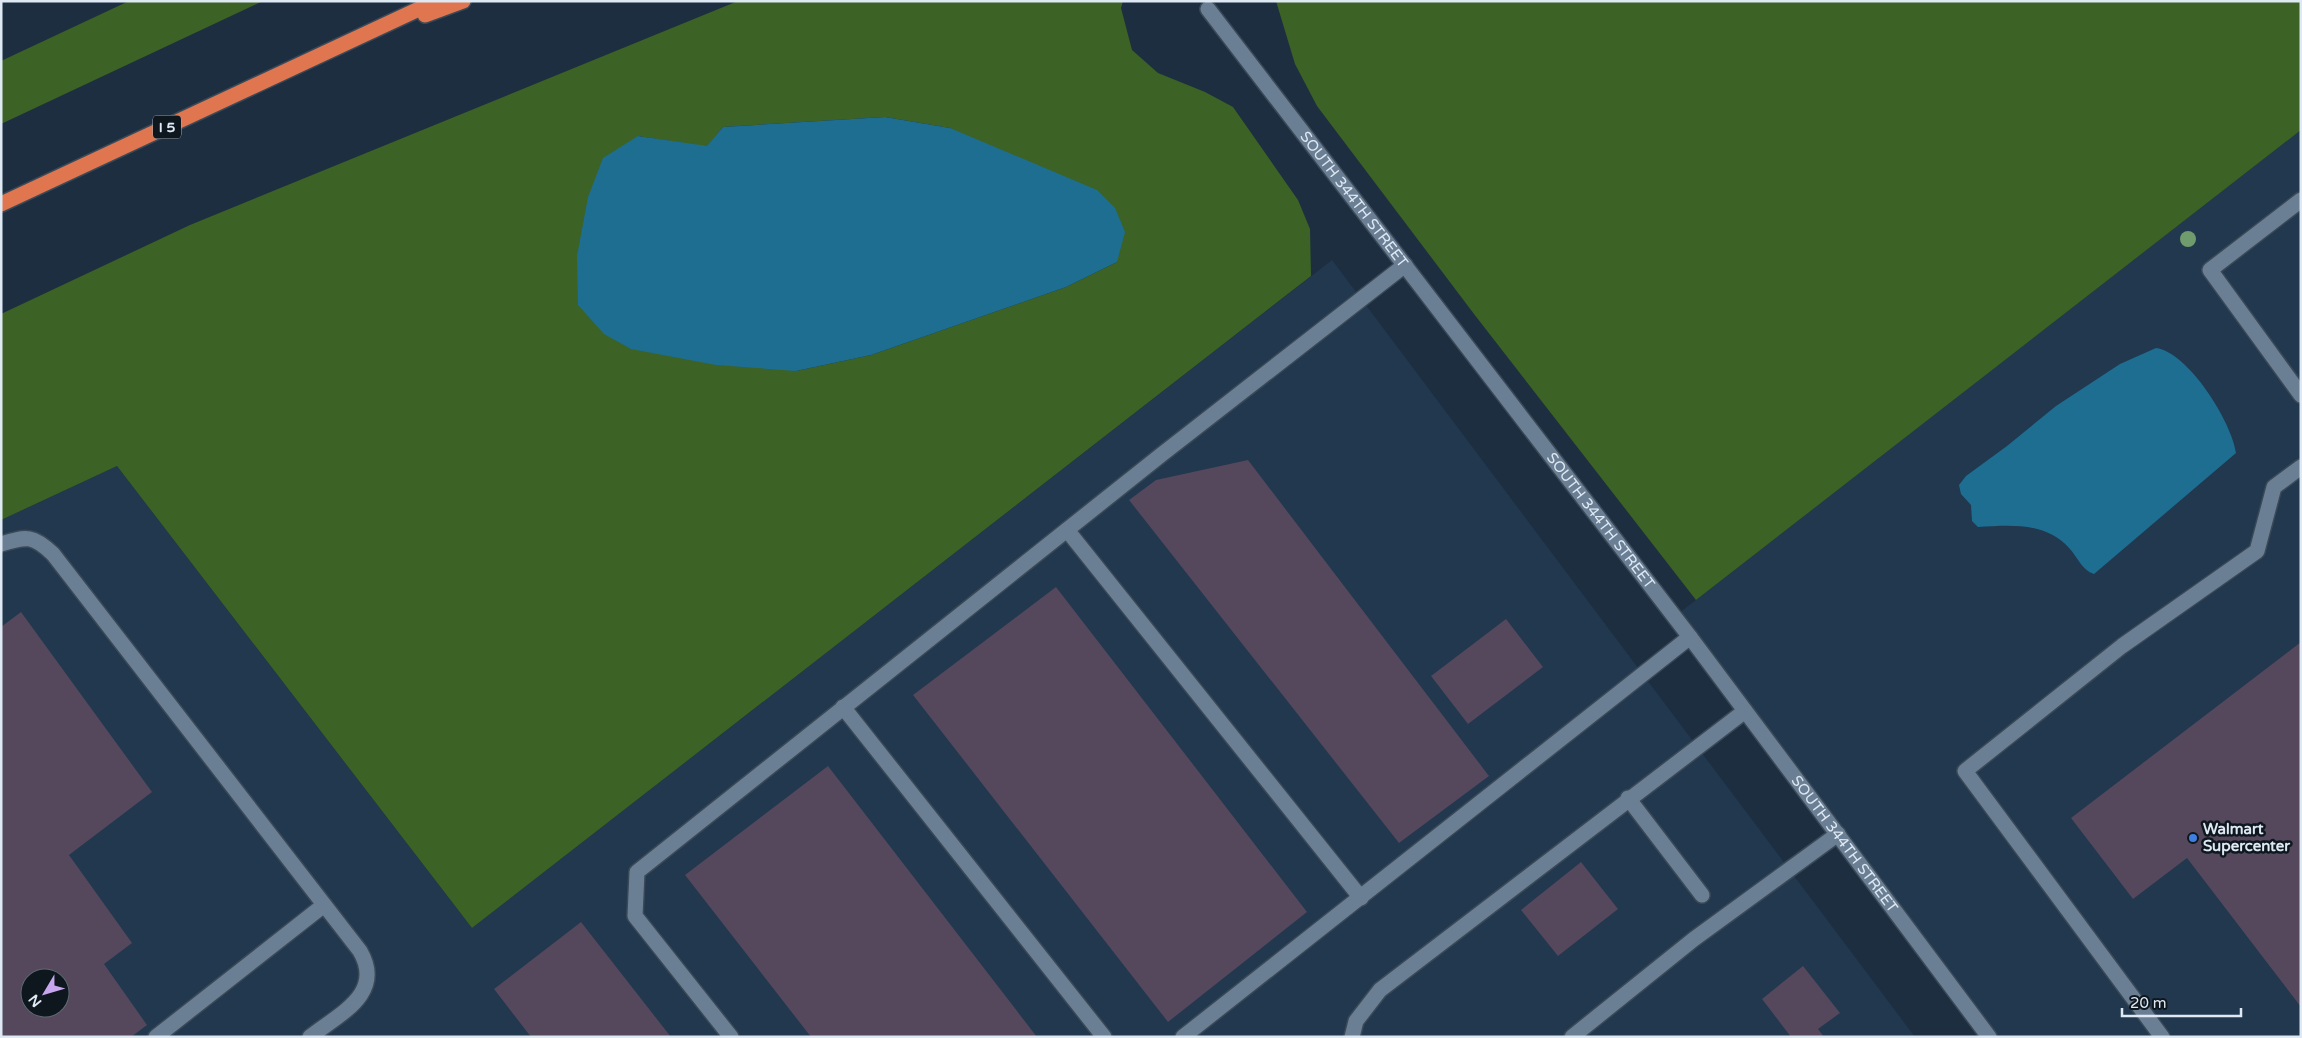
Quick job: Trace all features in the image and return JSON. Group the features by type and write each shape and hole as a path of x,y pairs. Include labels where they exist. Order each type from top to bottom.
{"highway":[{"name":"I 5","path":"1,204 436,1"},
{"path":"332,49 463,1"}],"street":[{"name":"SOUTH 344TH STREET","path":"1208,9 1690,637 1989,1037"},
{"path":"2301,200 2210,270 2301,395"},
{"path":"731,1037 635,916 637,872 1067,530 1405,265"},
{"path":"2162,1037 1965,771 2122,646 2257,551 2274,487 2301,467"},
{"path":"1067,530 1361,898"},
{"path":"1,544 20,538 35,539 53,554 360,952 369,972 366,989 350,1006 310,1037"},
{"path":"1184,1037 1690,637"},
{"path":"843,708 1104,1037"},
{"path":"1352,1037 1356,1021 1380,990 1628,798 1745,711"},
{"path":"1628,798 1702,895"},
{"path":"1572,1037 1694,939 1838,834"},
{"path":"156,1037 324,905"}],"shaded area":[{"path":"2301,130 2301,1037 1989,1037 1674,617"},
{"path":"1332,260 1915,1037 1,1037 1,520 117,466 472,928"}],"green space":[{"path":"129,1 263,1 1,124 1,61"},
{"path":"738,1 1123,1 1121,8 1132,50 1158,73 1205,92 1233,107 1298,200 1310,229 1311,276 472,928 117,466 1,520 1,314 190,225","holes":["885,117 950,128 1117,262 1066,287 871,355 796,371 638,136 707,147 723,127"]},
{"path":"1276,1 2301,1 2301,130 1696,600 1474,314 1317,106 1295,64"}],"water":[{"path":"885,117 950,128 1097,190 1115,208 1125,232 1117,262 1066,287 871,355 796,371 716,365 631,349 604,334 578,305 577,256 588,197 603,158 638,136 707,146 723,127"},
{"path":"2156,348 2168,352 2181,362 2206,390 2226,424 2236,453 2094,574 2083,567 2061,540 2050,534 2028,527 1978,527 1972,521 1971,505 1961,494 1959,485 1966,476 2056,406 2120,364"}],"building":[{"path":"1248,460 1489,776 1399,843 1129,500 1156,480"},
{"path":"1056,587 1307,912 1168,1022 913,695"},
{"path":"21,612 152,792 69,855 132,943 104,964 147,1025 131,1037 1,1037 1,627"},
{"path":"1506,619 1543,667 1468,724 1431,676"},
{"name":"Walmart Supercenter","path":"2301,642 2301,1007 2187,858 2133,899 2071,818"},
{"path":"828,766 1037,1037 811,1037 685,875"},
{"path":"1581,862 1618,909 1558,956 1521,910"},
{"path":"581,922 671,1037 531,1037 494,989"},
{"path":"1803,966 1840,1013 1818,1029 1824,1037 1791,1037 1762,999"}],"place":[{"name":"Walmart Supercenter","path":"2193,838"}]}
